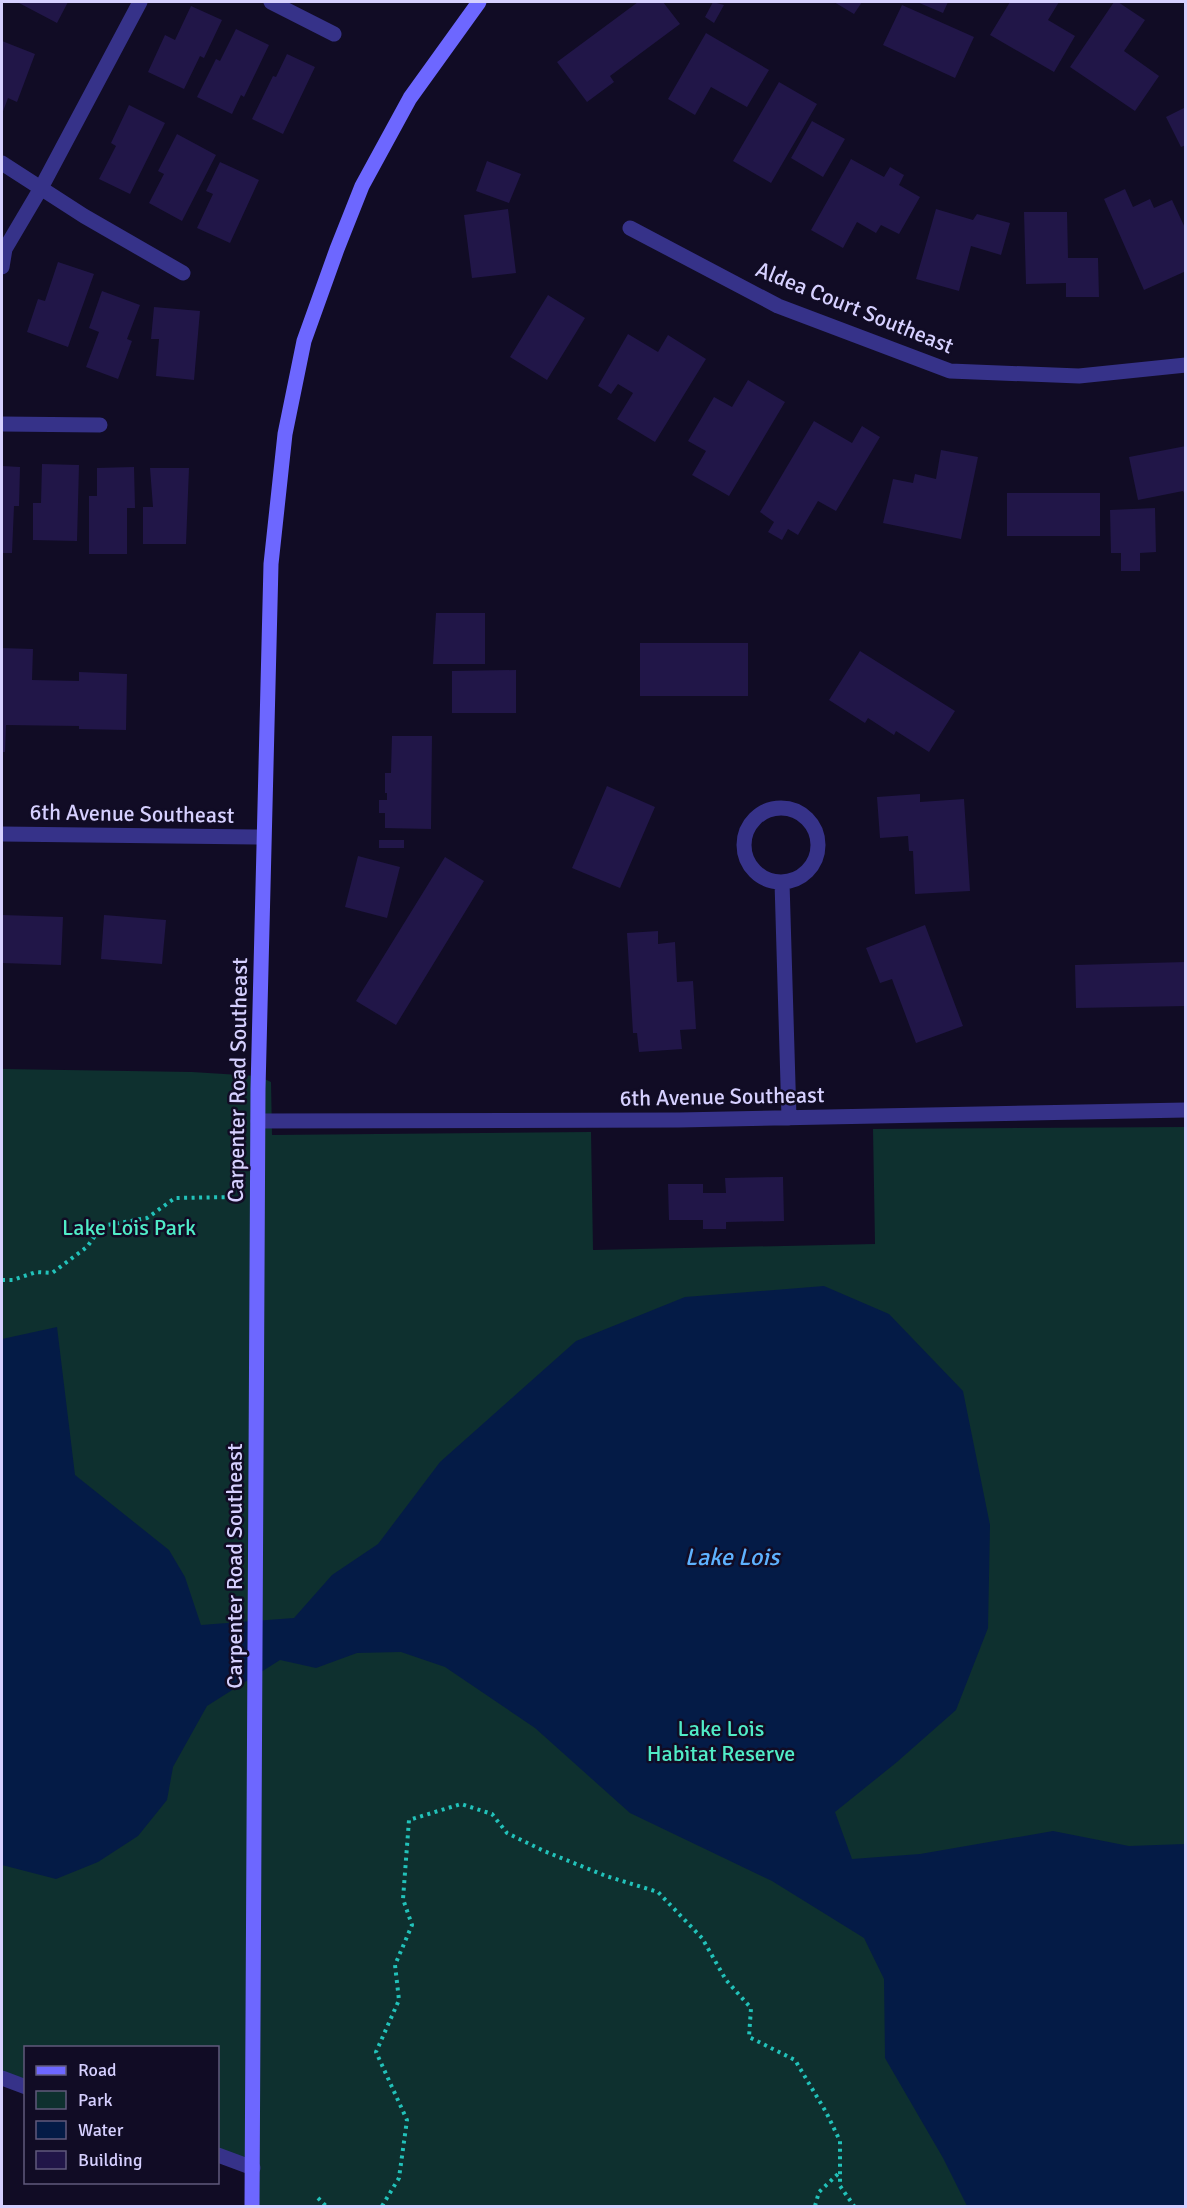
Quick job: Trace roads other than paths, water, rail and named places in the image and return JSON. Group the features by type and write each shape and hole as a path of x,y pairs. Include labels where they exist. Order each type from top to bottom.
{"main road":[{"name":"Carpenter Road Southeast","path":"252,2206 258,1121 271,564 285,434 304,341 362,186 410,98 479,2"}],"street":[{"path":"2,267 5,249 41,188 140,2"},
{"path":"271,2 334,34"},
{"path":"2,163 84,216 183,273"},
{"name":"Aldea Court Southeast","path":"630,228 778,306 950,370 1079,376 1185,365"},
{"path":"2,424 100,425"},
{"path":"781,808 793,810 804,817 813,826 818,838 818,851 806,873 795,880 782,882 769,880 758,874 749,864 745,852 745,839 749,827 768,811 781,808"},
{"name":"6th Avenue Southeast","path":"2,834 263,837"},
{"path":"782,882 789,1118"},
{"name":"6th Avenue Southeast","path":"258,1121 667,1120 1185,1110"},
{"path":"2,2078 24,2086"},
{"path":"219,2156 253,2168"}],"water":[{"name":"Lake Lois","path":"824,1286 889,1314 963,1391 990,1525 988,1628 956,1710 835,1812 852,1859 920,1854 1053,1831 1129,1846 1185,1844 1185,2206 967,2206 943,2158 885,2058 884,1979 864,1938 772,1881 630,1813 535,1728 445,1667 401,1652 357,1653 316,1668 280,1660 207,1706 173,1767 167,1800 138,1836 98,1862 56,1879 2,1865 2,1339 57,1327 75,1475 169,1550 185,1577 201,1625 294,1618 332,1575 378,1544 440,1462 576,1341 685,1297"}],"park label":[{"name":"Lake Lois Park","path":"129,1227"},
{"name":"Lake Lois Habitat Reserve","path":"721,1740"}]}
